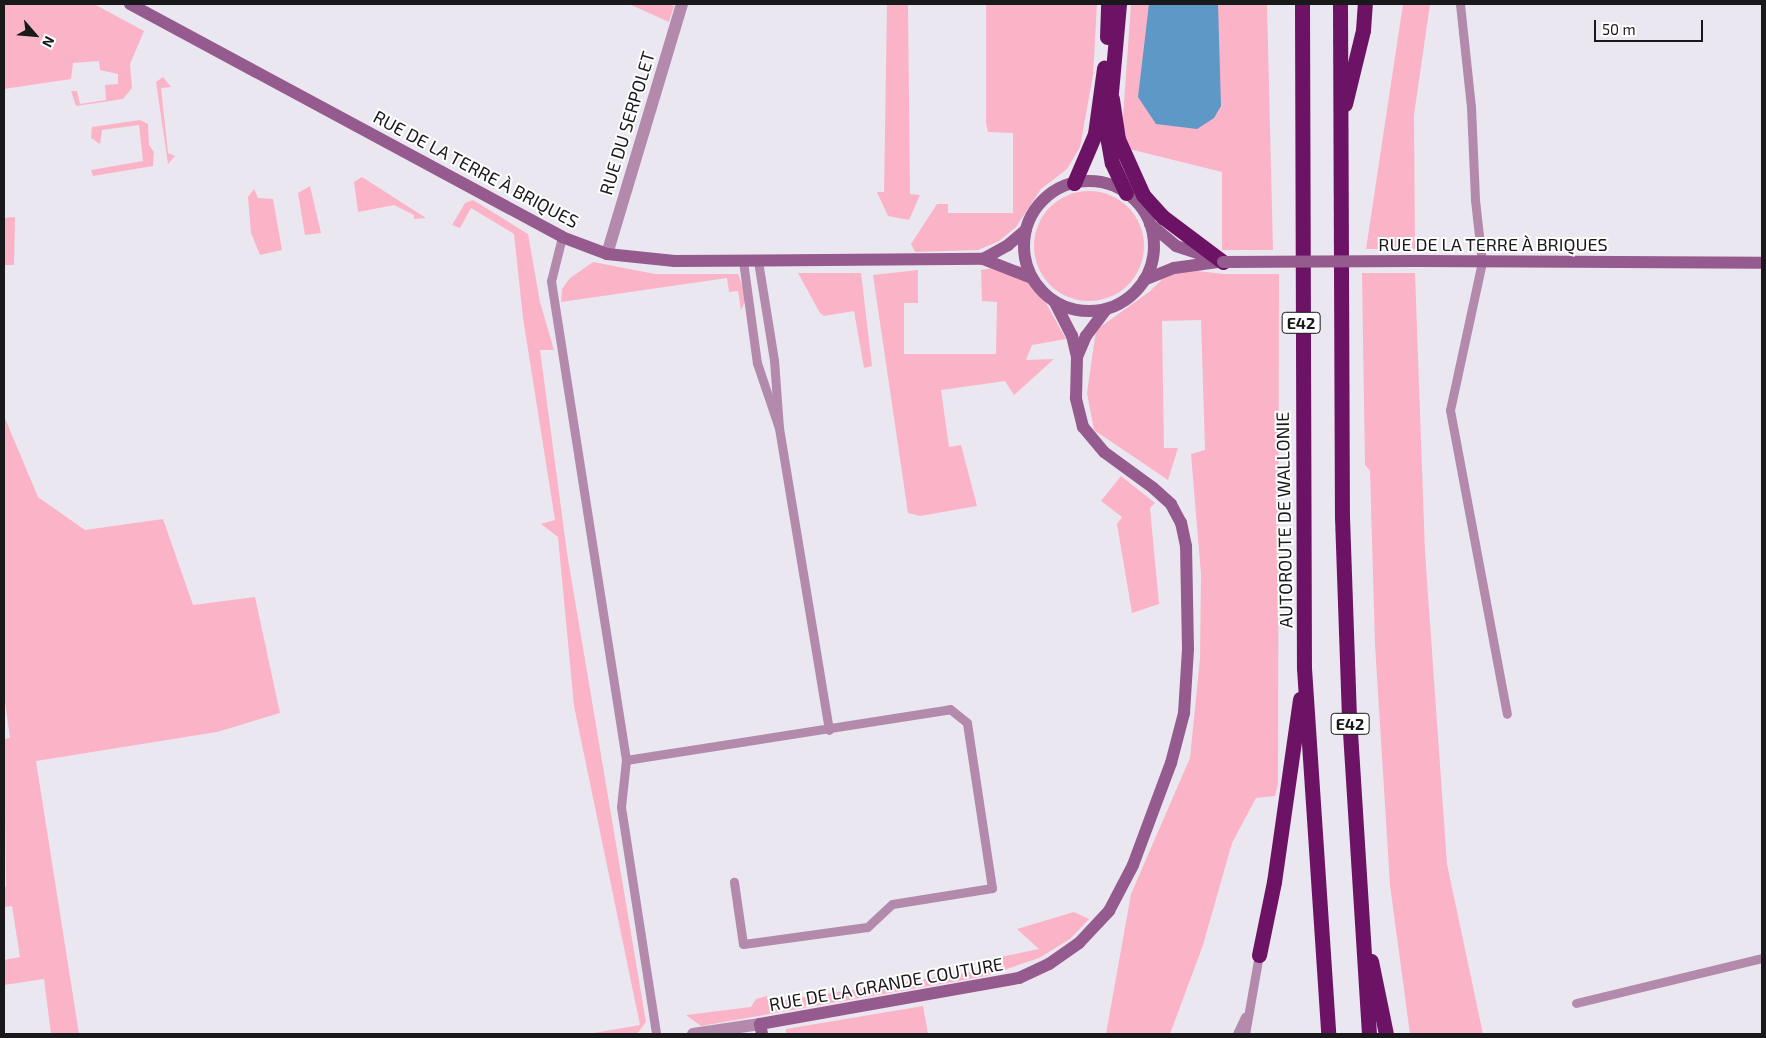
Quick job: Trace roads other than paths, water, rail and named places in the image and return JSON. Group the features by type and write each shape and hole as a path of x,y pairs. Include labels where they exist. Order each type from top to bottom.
{"highway":[{"path":"1074,183 1095,134 1103,82 1108,4"},
{"path":"1119,4 1112,99 1107,136 1112,163 1126,193"},
{"path":"1291,4 1302,20"},
{"name":"AUTOROUTE DE WALLONIE","path":"1302,4 1304,668 1328,1034"},
{"name":"E42","path":"1340,4 1338,130 1342,517 1349,716 1369,1034"},
{"path":"1338,130 1363,30 1365,4"},
{"path":"1112,99 1118,139 1142,195 1163,217 1223,262"},
{"path":"1259,955 1274,882 1304,668"},
{"path":"1362,930 1380,996 1386,1034"}],"main road":[{"name":"RUE DE LA TERRE À BRIQUES","path":"130,4 562,237 607,254 659,260 983,259 1032,278"},
{"path":"1092,181 1110,185 1126,193 1140,207 1150,224 1154,243 1152,262 1144,280 1134,293 1106,309 1071,309 1055,302 1032,278 1023,246 1026,230 1043,200 1074,183 1092,181"},
{"name":"RUE DE LA TERRE À BRIQUES","path":"1150,224 1176,246 1223,262"},
{"name":"RUE DE LA TERRE À BRIQUES","path":"983,259 1008,245 1026,230"},
{"name":"RUE DE LA TERRE À BRIQUES","path":"1144,280 1174,268 1223,262 1762,263"},
{"name":"RUE DE LA GRANDE COUTURE","path":"761,1029 1019,978 1049,964 1079,943 1109,911 1133,865 1171,763 1184,712 1188,649 1186,546 1181,522 1170,504 1152,486 1104,452 1083,427 1076,398 1076,357 1072,336 1055,302"},
{"name":"RUE DE LA GRANDE COUTURE","path":"1076,357 1086,336 1106,309"}],"street":[{"name":"RUE DU SERPOLET","path":"607,254 682,4"},
{"name":"RUE DE LA GRANDE COUTURE","path":"693,1034 761,1029"}],"lane":[{"path":"1460,4 1471,107 1474,200 1482,262 1450,410 1507,714"},
{"path":"562,237 551,281 626,760 620,807 656,1034"},
{"path":"743,261 757,363 779,428"},
{"path":"758,261 774,360 779,428 829,730"},
{"path":"626,760 829,730 950,709 967,723 992,888 892,904 867,927 743,944 734,882"},
{"path":"1245,1034 1247,1013 1259,955"},
{"path":"1576,1003 1762,958"},
{"path":"1236,1034 1247,1013"}],"water":[{"path":"1149,4 1218,4 1221,106 1214,118 1197,129 1156,124 1138,97"}]}
